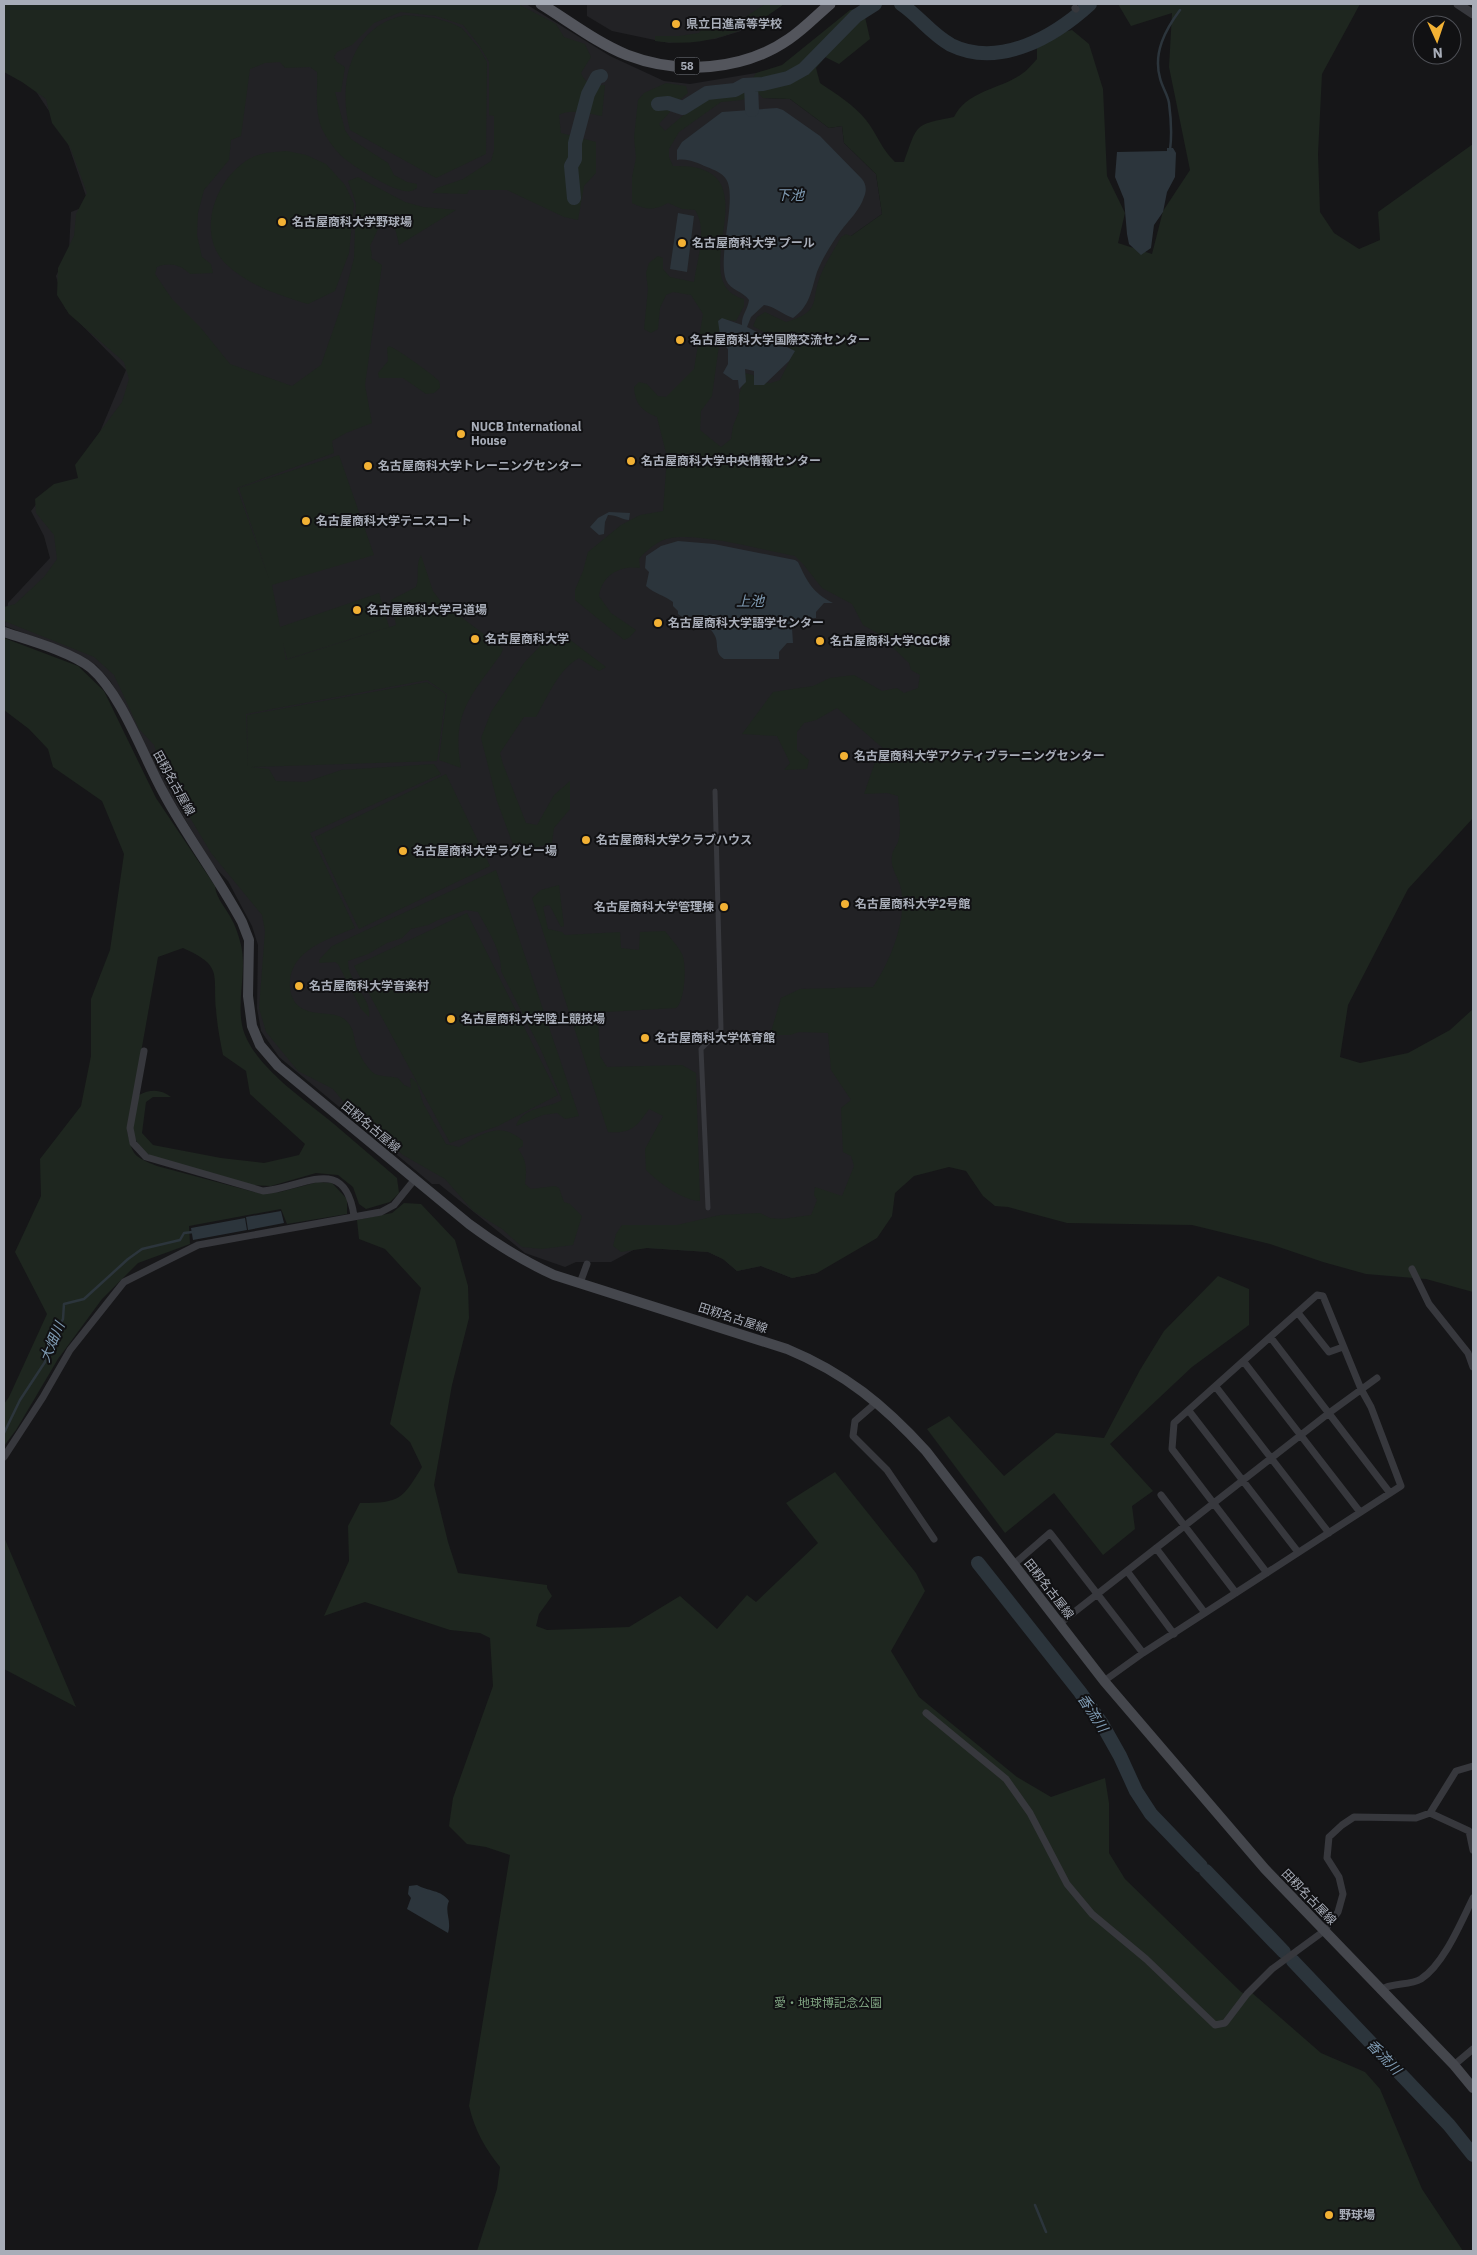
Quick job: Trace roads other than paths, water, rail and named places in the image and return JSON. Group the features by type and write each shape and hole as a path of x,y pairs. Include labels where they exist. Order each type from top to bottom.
{"main road":[{"name":"58","path":"541,4 628,55 665,64 694,66 739,62 766,52 794,35 830,4"},
{"name":"田籾名古屋線","path":"4,632 78,660 90,667 103,680 119,706 163,793 242,922 249,940 248,996 252,1026 260,1045 278,1066 415,1180 496,1244 526,1262 580,1284 787,1349 837,1374 877,1402 926,1450 1104,1681 1264,1869 1454,2064 1473,2088"}],"street":[{"path":"1458,4 1473,14"},
{"path":"708,1208 701,1049 722,1030 715,791"},
{"path":"144,1051 130,1128 133,1143 146,1157 263,1191 315,1179 335,1180 340,1182 348,1191 352,1200 354,1216"},
{"path":"4,1457 43,1397 70,1350 124,1282 198,1245 381,1212 390,1208 415,1180"},
{"path":"580,1284 586,1264"},
{"path":"1412,1269 1429,1304 1468,1353 1473,1367"},
{"path":"1104,1681 1401,1486 1371,1407 1360,1389 1323,1296 1317,1295 1272,1338 1174,1423 1172,1448 1267,1573"},
{"path":"1298,1312 1329,1352 1343,1347"},
{"path":"1272,1338 1390,1493"},
{"path":"1244,1362 1360,1512"},
{"path":"1059,1624 1097,1592 1214,1504 1360,1389 1377,1378"},
{"path":"1216,1387 1329,1533"},
{"path":"877,1402 855,1421 853,1436 887,1470 934,1539"},
{"path":"1189,1411 1298,1552"},
{"path":"1161,1495 1236,1593"},
{"path":"1014,1564 1050,1533 1143,1654"},
{"path":"1156,1548 1205,1613"},
{"path":"1127,1571 1174,1634"},
{"path":"926,1713 1006,1779 1030,1813 1067,1884 1092,1914 1146,1959 1215,2025 1225,2022 1247,1994 1272,1969 1324,1931 1338,1912 1343,1894 1339,1877 1327,1858 1330,1837 1342,1825 1354,1817 1416,1818 1430,1813 1456,1771 1473,1766"},
{"path":"1430,1813 1469,1830 1473,1850"},
{"path":"1380,1990 1387,1985 1420,1980 1438,1963 1473,1898"},
{"path":"1454,2064 1473,2049"}],"water":[{"name":"下池","path":"777,108 783,110 820,136 862,179 866,192 860,206 824,257 809,298 799,313 793,318 764,305 751,317 747,327 795,351 789,361 764,385 754,385 754,371 745,369 746,382 739,389 738,380 733,380 723,373 728,364 728,349 721,342 718,321 722,318 742,325 749,300 728,284 724,270 730,199 729,188 726,179 717,172 692,161 677,160 677,150 682,142 722,112"},
{"path":"1167,148 1173,148 1176,153 1175,177 1167,192 1163,212 1154,225 1151,248 1141,255 1129,244 1124,199 1115,177 1117,152 1167,151"},
{"name":"名古屋商科大学 プール","path":"678,213 694,216 687,272 670,269"},
{"path":"609,512 630,513 629,520 608,515 604,534 599,535 590,527 598,518"},
{"name":"上池","path":"678,541 714,544 795,560 815,591 833,603 824,603 816,612 816,618 800,619 792,628 793,643 787,643 779,652 779,659 724,659 719,654 716,639 711,629 700,619 686,620 678,614 678,611 673,606 673,602 646,586 649,572 645,568 646,556 661,546"},
{"path":"281,1211 284,1223 248,1230 246,1217"},
{"path":"245,1218 247,1230 193,1240 191,1228"},
{"path":"417,1885 446,1897 449,1901 447,1909 448,1933 407,1909 411,1898 408,1894 409,1886"}],"waterway":[{"path":"658,104 668,103 683,108 707,93 735,90 744,85 763,84 788,78 804,69 856,16 875,4"},
{"path":"901,4 937,36 951,45 970,51 988,53 1026,46 1060,27 1090,4"},
{"path":"1170,150 1171,126 1169,103 1160,78 1158,60 1165,34 1180,10"},
{"path":"574,198 571,166 575,159 575,143 588,94 597,77 601,76"},
{"path":"751,85 752,110"},
{"name":"大畑川","path":"4,1433 20,1400 45,1362 46,1352 63,1319 64,1304 84,1299 128,1259 142,1249 180,1240 184,1233 193,1232"},
{"name":"香流川","path":"978,1563 1080,1692 1102,1724 1120,1756 1136,1791 1151,1814 1201,1866"},
{"name":"香流川","path":"1206,1871 1284,1952"},
{"name":"香流川","path":"1293,1961 1449,2125 1473,2155"},
{"path":"1035,2205 1046,2232"}],"place":[{"name":"県立日進高等学校","path":"676,24"},
{"name":"名古屋商科大学野球場","path":"282,222"},
{"name":"名古屋商科大学 プール","path":"682,243"},
{"name":"名古屋商科大学国際交流センター","path":"680,340"},
{"name":"NUCB International House","path":"461,434"},
{"name":"名古屋商科大学中央情報センター","path":"631,461"},
{"name":"名古屋商科大学トレーニングセンター","path":"368,466"},
{"name":"名古屋商科大学テニスコート","path":"306,521"},
{"name":"名古屋商科大学弓道場","path":"357,610"},
{"name":"名古屋商科大学語学センター","path":"658,623"},
{"name":"名古屋商科大学","path":"475,639"},
{"name":"名古屋商科大学CGC棟","path":"820,641"},
{"name":"名古屋商科大学アクティブラーニングセンター","path":"844,756"},
{"name":"名古屋商科大学クラブハウス","path":"586,840"},
{"name":"名古屋商科大学ラグビー場","path":"403,851"},
{"name":"名古屋商科大学2号館","path":"845,904"},
{"name":"名古屋商科大学管理棟","path":"724,907"},
{"name":"名古屋商科大学音楽村","path":"299,986"},
{"name":"名古屋商科大学陸上競技場","path":"451,1019"},
{"name":"名古屋商科大学体育館","path":"645,1038"},
{"name":"野球場","path":"1329,2215"}],"park label":[{"name":"愛・地球博記念公園","path":"828,2003"}]}
